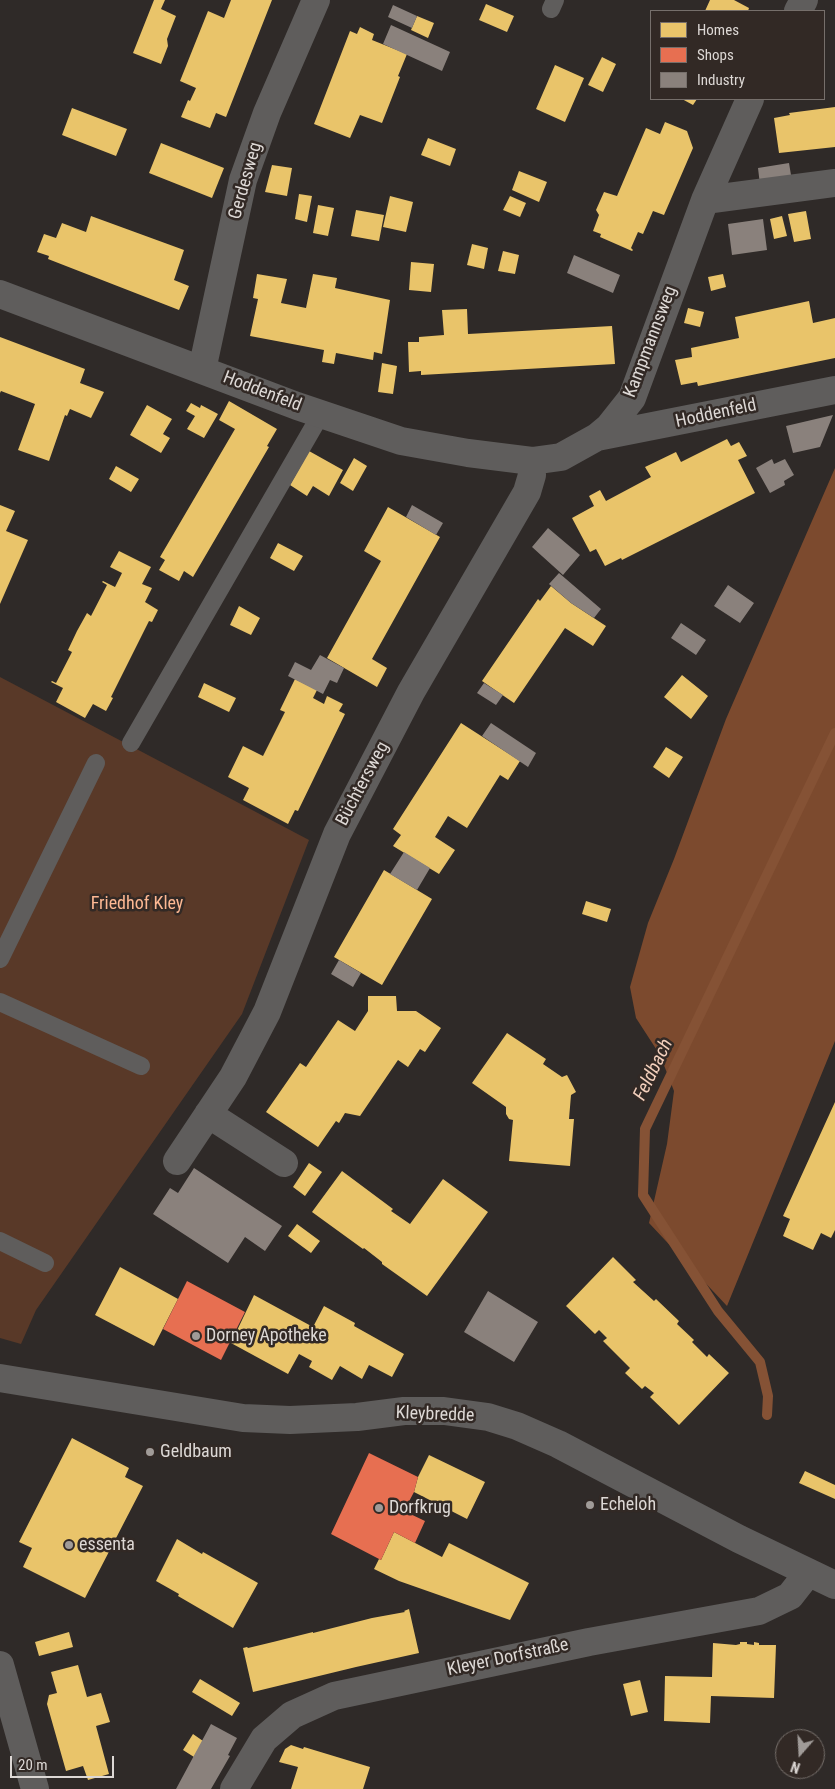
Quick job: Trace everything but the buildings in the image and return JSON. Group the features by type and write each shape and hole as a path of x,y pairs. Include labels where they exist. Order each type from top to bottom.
{"street":[{"name":"Gerdesweg","path":"202,370 243,180 267,113 316,0"},
{"name":"Kampmannsweg","path":"532,462 560,457 597,438 609,427 632,398 705,200 750,100"},
{"path":"705,200 835,183"},
{"name":"Hoddenfeld","path":"0,294 321,414 401,441 532,462"},
{"name":"Hoddenfeld","path":"597,438 835,390"},
{"name":"Büchtersweg","path":"176,1161 233,1077 267,1012 337,834 416,684 527,492 532,475 532,462"},
{"path":"208,1114 284,1163"},
{"name":"Kleybredde","path":"0,1378 243,1418 290,1420 347,1417 404,1410 444,1411 488,1417 517,1426 558,1444 808,1573 835,1585"},
{"name":"Kleyer Dorfstraße","path":"234,1789 264,1739 292,1715 334,1696 579,1644 759,1611 790,1596 808,1573"},
{"path":"0,1665 35,1789"}],"lane":[{"path":"131,743 321,414"},
{"path":"0,959 96,763"},
{"path":"0,1002 141,1066"},
{"path":"0,1241 44,1263"}],"green space":[{"name":"Friedhof Kley","path":"0,677 309,840 242,1014 36,1310 21,1344 0,1338"}],"shaded area":[{"path":"835,468 835,1041 727,1306 649,1223 667,1144 674,1091 660,1055 636,1018 630,987 648,923 726,719"}],"waterway":[{"name":"Feldbach","path":"767,1415 768,1396 760,1362 718,1311 643,1195 645,1129 835,733"}],"place":[{"name":"Dorney Apotheke","path":"196,1336"},
{"name":"Geldbaum","path":"150,1452"},
{"name":"Echeloh","path":"590,1505"},
{"name":"Dorfkrug","path":"379,1508"},
{"name":"essenta","path":"69,1545"}]}
